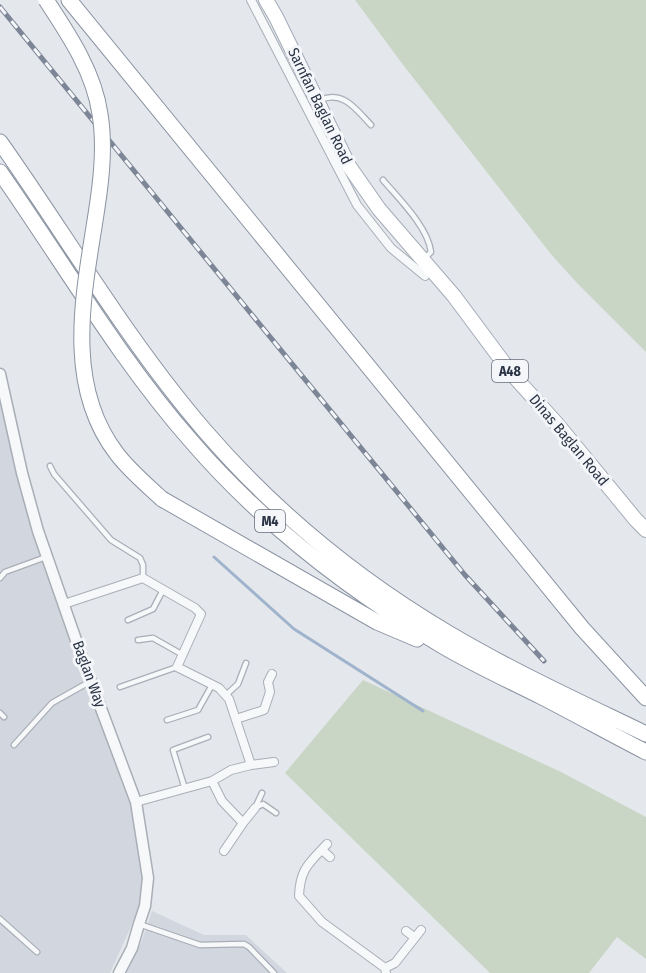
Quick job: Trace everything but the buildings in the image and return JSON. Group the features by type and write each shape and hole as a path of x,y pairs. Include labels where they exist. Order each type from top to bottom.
{"highway":[{"name":"M4","path":"46,0 72,40 88,72 100,113 103,149 98,200 82,297 81,335 83,372 91,404 116,454 162,499 377,622 486,669"},
{"path":"69,0 582,628 646,698"},
{"name":"M4","path":"0,142 172,390 205,431 280,508 320,544 432,623 492,657 646,734"},
{"name":"M4","path":"0,172 158,401 192,443 268,519 350,585 399,619 443,646 646,752"}],"main road":[{"name":"Sarnfan Baglan Road","path":"266,0 349,166 379,209"},
{"name":"Dinas Baglan Road","path":"379,209 454,296 512,374 646,530"}],"street":[{"path":"251,0 357,205 391,248 425,276"},
{"name":"Baglan Way","path":"0,374 22,473 47,557 136,802 148,878 145,906 132,948 119,973"},
{"path":"64,604 143,578 195,608 201,614 177,667 219,688 230,699 251,765"},
{"path":"236,719 264,710 270,692 268,682 272,674"},
{"path":"136,802 212,781 231,770 274,762"},
{"path":"212,781 222,801 243,823"},
{"path":"224,851 255,808"},
{"path":"330,857 324,847 300,878 299,896 322,922 386,971 395,963 410,934 421,930"}],"lane":[{"path":"317,101 331,97 344,99 371,125"},
{"path":"383,180 424,230 431,252 423,260"},
{"path":"50,466 54,474 111,540 140,558 143,565 143,578"},
{"path":"0,578 5,572 47,557"},
{"path":"128,620 153,609 164,590"},
{"path":"138,640 153,638 183,655"},
{"path":"226,695 238,684 246,663"},
{"path":"120,687 177,667"},
{"path":"14,745 52,703 91,681"},
{"path":"167,720 198,710 212,685"},
{"path":"185,789 173,750 208,737"},
{"path":"255,808 262,793"},
{"path":"255,808 263,804 276,813"},
{"path":"0,919 37,952"},
{"path":"139,924 200,945 244,944 274,973"}],"shaded area":[{"path":"0,374 22,473 136,802 148,878 134,920 110,973 0,973"},
{"path":"152,911 204,935 246,935 287,973 126,973 141,943"}],"green space":[{"path":"355,0 646,0 646,352 550,253"},
{"path":"363,680 561,772 646,817 646,959 617,937 589,973 490,973 285,773"}],"waterway":[{"path":"214,557 294,629 423,711"}],"railway":[{"path":"0,7 465,575 544,661"}]}
